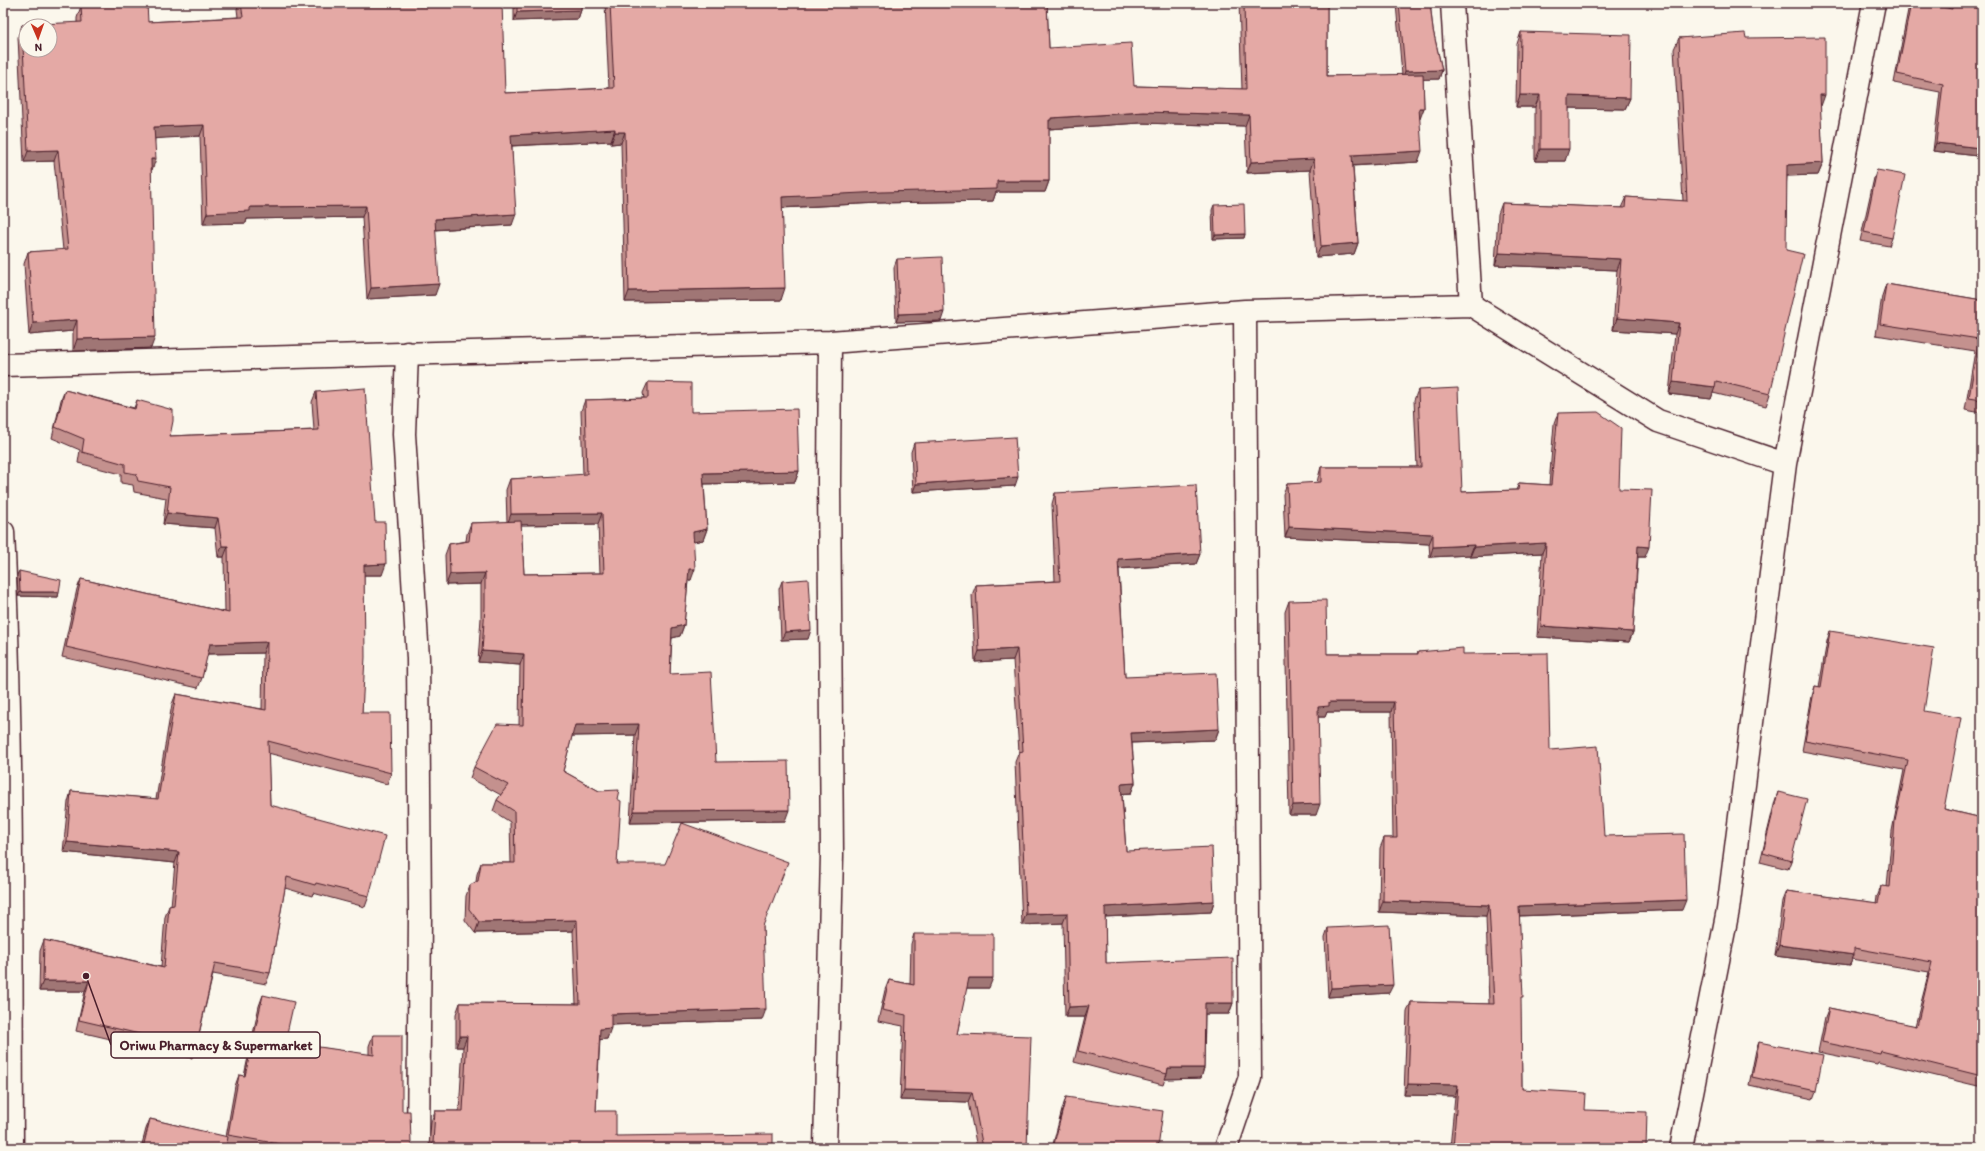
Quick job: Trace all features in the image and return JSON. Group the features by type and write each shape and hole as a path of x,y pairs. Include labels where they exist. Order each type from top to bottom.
{"street":[{"path":"1452,3 1471,305"},
{"path":"1680,1148 1728,910 1785,464 1874,3"},
{"path":"3,365 830,342 1245,311 1471,305 1658,421 1785,464"},
{"path":"1226,1148 1250,1077 1245,311"},
{"path":"825,1148 832,855 829,480 830,342"},
{"path":"407,353 404,434 418,658 420,923 418,1148"},
{"path":"3,532 7,617 10,799 12,1148"}],"building":[{"path":"139,3 147,3 148,22 243,17 241,3 419,3 419,6 458,3 502,3 505,93 614,88 610,3 1047,3 1049,48 1131,43 1134,86 1246,89 1244,3 1327,3 1327,76 1423,74 1424,108 1419,108 1422,151 1352,155 1358,243 1321,246 1314,159 1251,162 1249,115 1144,112 1051,118 1051,120 1049,120 1049,181 997,181 997,189 882,192 782,197 785,288 629,291 625,132 615,132 615,129 511,135 516,214 435,219 439,284 371,288 366,206 250,207 250,211 207,213 204,125 154,127 156,159 151,159 155,337 77,339 77,320 33,323 28,252 68,249 58,150 28,151 24,58 58,58 58,23 82,22 81,6"},
{"path":"517,3 581,3 581,10 517,12"},
{"path":"1399,3 1430,3 1433,30 1442,70 1405,71"},
{"path":"1911,3 1952,9 1952,3 1982,3 1981,148 1936,143 1943,84 1897,74"},
{"path":"1521,32 1631,35 1630,98 1569,96 1569,149 1540,149 1540,95 1520,95"},
{"path":"1745,33 1746,38 1825,37 1825,95 1820,95 1823,163 1787,165 1786,250 1803,254 1770,394 1716,381 1715,387 1673,382 1679,323 1617,318 1621,259 1499,253 1502,203 1625,208 1626,197 1687,201 1679,38"},
{"path":"1877,170 1905,175 1892,238 1864,232"},
{"path":"1244,204 1245,234 1215,235 1214,205"},
{"path":"942,257 944,312 899,314 897,259"},
{"path":"1886,284 1982,300 1982,400 1969,398 1979,339 1880,324"},
{"path":"648,382 691,383 691,412 797,409 799,471 703,473 707,529 693,532 695,569 689,569 684,625 672,628 670,674 711,672 716,762 788,761 789,810 634,811 639,724 575,725 563,771 599,791 619,790 617,799 621,801 617,864 665,864 682,823 788,862 763,926 766,1009 611,1014 611,1028 600,1029 596,1111 616,1111 616,1136 773,1134 773,1148 428,1148 433,1143 435,1111 463,1111 467,1036 460,1036 460,1003 580,1004 577,920 479,922 469,909 470,885 478,881 481,863 515,863 514,811 497,800 508,785 474,767 497,724 523,725 524,654 482,651 485,607 485,573 450,574 449,544 469,541 471,523 521,521 524,574 604,573 602,513 511,514 510,479 587,474 585,400 648,398"},
{"path":"365,388 375,522 385,522 386,564 364,565 365,657 362,713 390,713 391,773 268,741 270,805 385,836 369,896 316,883 315,885 287,877 270,973 215,963 196,1047 79,1020 89,981 43,981 44,940 164,968 169,906 174,905 179,852 67,842 71,791 158,799 176,694 266,710 267,642 210,644 202,678 66,647 81,579 229,613 228,546 222,546 218,518 167,513 170,487 138,481 136,474 125,472 125,464 82,452 84,439 55,427 65,390 135,409 137,400 173,410 173,421 170,436 319,430 316,392"},
{"path":"1458,388 1462,492 1518,490 1519,483 1551,485 1558,413 1598,412 1621,428 1619,489 1652,490 1649,547 1638,546 1633,632 1541,626 1546,543 1474,547 1474,545 1433,547 1433,534 1289,527 1287,484 1321,482 1321,467 1421,467 1418,390"},
{"path":"1015,437 1018,477 916,484 914,443"},
{"path":"1196,485 1200,554 1118,559 1125,677 1216,673 1219,729 1131,733 1135,783 1121,784 1126,851 1212,847 1214,901 1105,907 1106,963 1233,958 1233,1003 1205,1003 1204,1068 1168,1068 1167,1074 1078,1051 1089,1006 1069,1007 1067,913 1026,914 1019,752 1023,751 1017,649 979,651 976,585 1060,581 1055,493"},
{"path":"19,571 61,580 59,592 20,592"},
{"path":"808,579 811,630 785,632 782,581"},
{"path":"1326,600 1327,654 1418,654 1418,652 1463,648 1463,654 1548,653 1550,750 1598,746 1604,836 1684,834 1686,900 1519,906 1523,997 1521,997 1522,1089 1586,1093 1585,1110 1647,1112 1646,1148 1453,1148 1458,1085 1408,1084 1411,1002 1494,1004 1489,905 1383,901 1384,838 1397,838 1394,702 1329,702 1329,706 1318,707 1320,804 1293,805 1289,601"},
{"path":"1830,631 1934,648 1924,711 1961,718 1944,809 1982,818 1982,1076 1881,1051 1880,1054 1822,1042 1829,1008 1917,1026 1932,962 1854,948 1854,955 1779,945 1786,891 1878,903 1881,886 1890,887 1895,821 1908,760 1805,741 1815,686 1821,687"},
{"path":"1778,792 1807,799 1791,861 1763,853"},
{"path":"1389,925 1393,985 1331,988 1328,928"},
{"path":"914,934 993,934 993,978 969,978 957,1034 1031,1036 1027,1148 983,1148 972,1092 904,1090 906,1015 882,1010 889,980 914,985"},
{"path":"263,995 294,1002 285,1042 374,1055 373,1035 402,1035 402,1111 410,1111 411,1143 415,1148 303,1148 228,1135 239,1075 245,1076"},
{"path":"1759,1042 1823,1055 1816,1091 1752,1077"},
{"path":"1066,1097 1163,1111 1158,1148 1053,1148"},
{"path":"150,1119 228,1137 226,1148 143,1148"}],"place":[{"name":"Oriwu Pharmacy & Supermarket","path":"86,976"}]}
